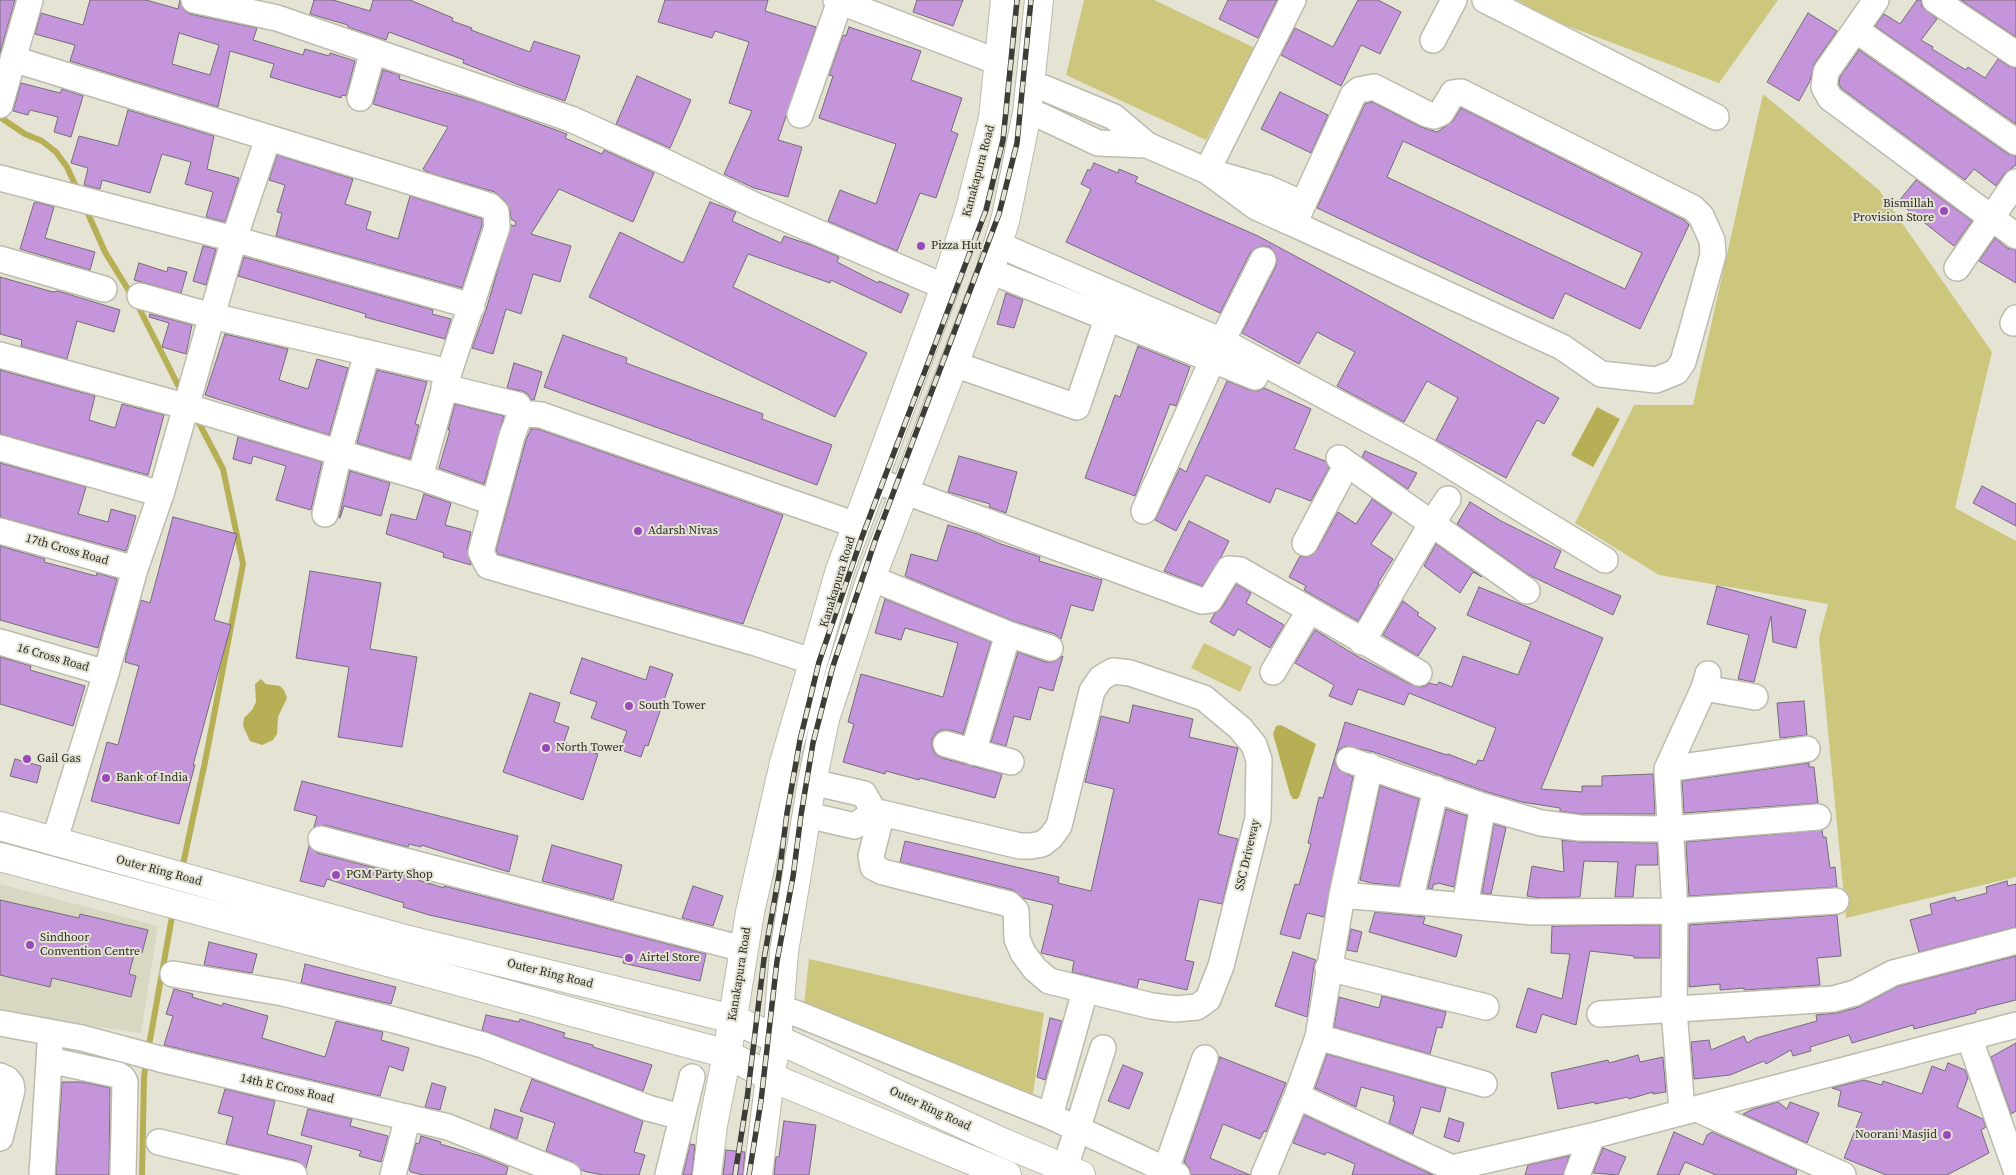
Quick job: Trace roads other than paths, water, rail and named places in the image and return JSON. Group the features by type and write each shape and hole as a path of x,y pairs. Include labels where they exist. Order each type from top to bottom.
{"main road":[{"name":"Kanakapura Road","path":"707,1175 713,1125 733,1019 743,949 784,763 840,570 945,287 970,210 993,118 1005,0"},
{"path":"758,1175 770,1077 777,1039 784,952 812,782 826,718 870,578 990,271 1006,217 1027,114 1039,0"},
{"name":"Outer Ring Road","path":"0,826 401,938 733,1019 1004,1143 1073,1171"},
{"path":"0,857 727,1054 770,1077 1007,1175"}],"street":[{"path":"0,105 30,0"},
{"path":"194,0 279,9 374,51 571,119 754,205 945,287"},
{"path":"1207,171 1293,0"},
{"path":"1433,40 1454,0"},
{"path":"1485,0 1716,117"},
{"path":"1876,0 1826,72 1824,88 1830,98 2016,236"},
{"path":"1935,0 2016,54"},
{"path":"800,115 838,1 998,62"},
{"path":"1856,30 2016,142"},
{"path":"360,98 374,51"},
{"path":"11,66 268,138 490,206 498,217 497,226 447,379 420,477"},
{"path":"1030,85 1044,88 1114,117 1147,145 1207,171 1267,188 1298,214 1562,347 1601,374 1656,380 1676,372 1683,362 1713,255 1712,240 1701,216 1693,208 1461,92 1453,93 1441,113 1434,116 1426,114 1374,87 1359,90 1353,95 1298,214"},
{"path":"1027,114 1041,116 1098,143 1147,145"},
{"path":"54,842 106,673 135,569 161,494 234,239 268,138"},
{"path":"1207,171 1256,207 1298,214"},
{"path":"0,178 234,239 472,306"},
{"path":"1957,268 2016,182"},
{"path":"997,244 1425,450 1605,560"},
{"path":"0,259 104,290"},
{"path":"1144,511 1217,350 1263,260"},
{"path":"990,271 1108,316 1217,350 1255,376"},
{"path":"140,296 212,316 367,353 518,405"},
{"path":"954,364 1077,407 1108,316"},
{"path":"325,514 339,453 367,353"},
{"path":"0,355 187,406 420,477 486,500"},
{"path":"552,403 859,517"},
{"path":"814,662 756,643 488,566 481,552 512,436 519,417 529,414 541,416 859,517"},
{"path":"0,448 161,494"},
{"path":"1305,543 1343,461 1527,590"},
{"path":"874,480 1202,601 1210,600 1229,569 1240,570 1308,611 1419,673"},
{"path":"1362,642 1448,499"},
{"name":"17th Cross Road","path":"0,531 135,569"},
{"path":"870,578 1008,634 1050,648"},
{"path":"1273,672 1308,611"},
{"path":"973,752 1008,634"},
{"name":"16 Cross Road","path":"0,642 106,673"},
{"name":"SSC Driveway","path":"1113,671 1130,673 1204,698 1240,728 1254,745 1259,760 1258,818 1221,966 1208,999 1197,1007 1175,1009 1152,1006 1049,981 1035,970 1023,953 1017,939 1016,911 1009,904 883,872 873,867 871,856 878,812 1020,846 1042,844 1051,837 1059,826 1092,692 1101,678 1113,671"},
{"path":"1690,1110 1674,1010 1675,911 1667,769 1706,681 1755,697"},
{"path":"946,744 1010,762"},
{"path":"1667,769 1807,749"},
{"path":"1272,1172 1318,1037 1328,968 1342,895 1360,763 1483,806 1541,823 1580,828 1669,829 1818,817"},
{"path":"807,815 856,826 878,812 864,794 812,782"},
{"path":"1410,901 1436,789"},
{"path":"1466,906 1483,806"},
{"path":"321,839 743,949"},
{"path":"1342,895 1533,912 1675,911 1836,902"},
{"path":"1600,1014 1833,999 1855,993 1893,973 2016,941"},
{"path":"1328,968 1486,1007"},
{"path":"173,974 283,993 483,1045 648,1108 681,1117"},
{"path":"1050,1116 1085,991"},
{"path":"779,1008 1050,1116 1169,1173 1206,1058"},
{"name":"14th E Cross Road","path":"0,1023 82,1038 130,1052 448,1127 568,1175"},
{"path":"1297,1096 1451,1171 1592,1136 2016,1024"},
{"path":"42,1175 50,1032"},
{"path":"1318,1037 1484,1084"},
{"path":"1969,1037 2015,1173"},
{"path":"82,1038 82,1067"},
{"path":"1073,1171 1078,1129 1103,1048"},
{"path":"49,1060 118,1075 123,1078 125,1082 124,1175"},
{"path":"0,1076 7,1079 11,1084 12,1090 0,1138"},
{"path":"668,1175 692,1077"},
{"path":"1690,1110 1842,1175"},
{"path":"393,1175 408,1117"},
{"path":"1577,1175 1592,1136"},
{"path":"159,1142 294,1175"}],"waterway":[{"path":"0,117 25,134 42,141 56,152 67,167 78,191"},
{"path":"85,207 105,252 137,304 182,393"},
{"path":"182,869 205,762 243,564 223,469 196,417"},
{"path":"148,1051 173,911"},
{"path":"142,1175 146,1061"}],"railway":[{"path":"735,1175 747,1099 764,959 800,740 819,662 862,537 986,210 1003,140 1017,0"},
{"path":"749,1175 761,1101 777,961 793,877 813,743 833,666 875,541 999,214 1017,143 1031,0"}],"place":[{"name":"Bismillah Provision Store","path":"1944,211"},
{"name":"Pizza Hut","path":"921,246"},
{"name":"Adarsh Nivas","path":"638,531"},
{"name":"South Tower","path":"629,706"},
{"name":"North Tower","path":"546,748"},
{"name":"Gail Gas","path":"27,759"},
{"name":"Bank of India","path":"106,778"},
{"name":"PGM Party Shop","path":"336,875"},
{"name":"Sindhoor Convention Centre","path":"30,945"},
{"name":"Airtel Store","path":"629,958"},
{"name":"Noorani Masjid","path":"1947,1135"}]}
